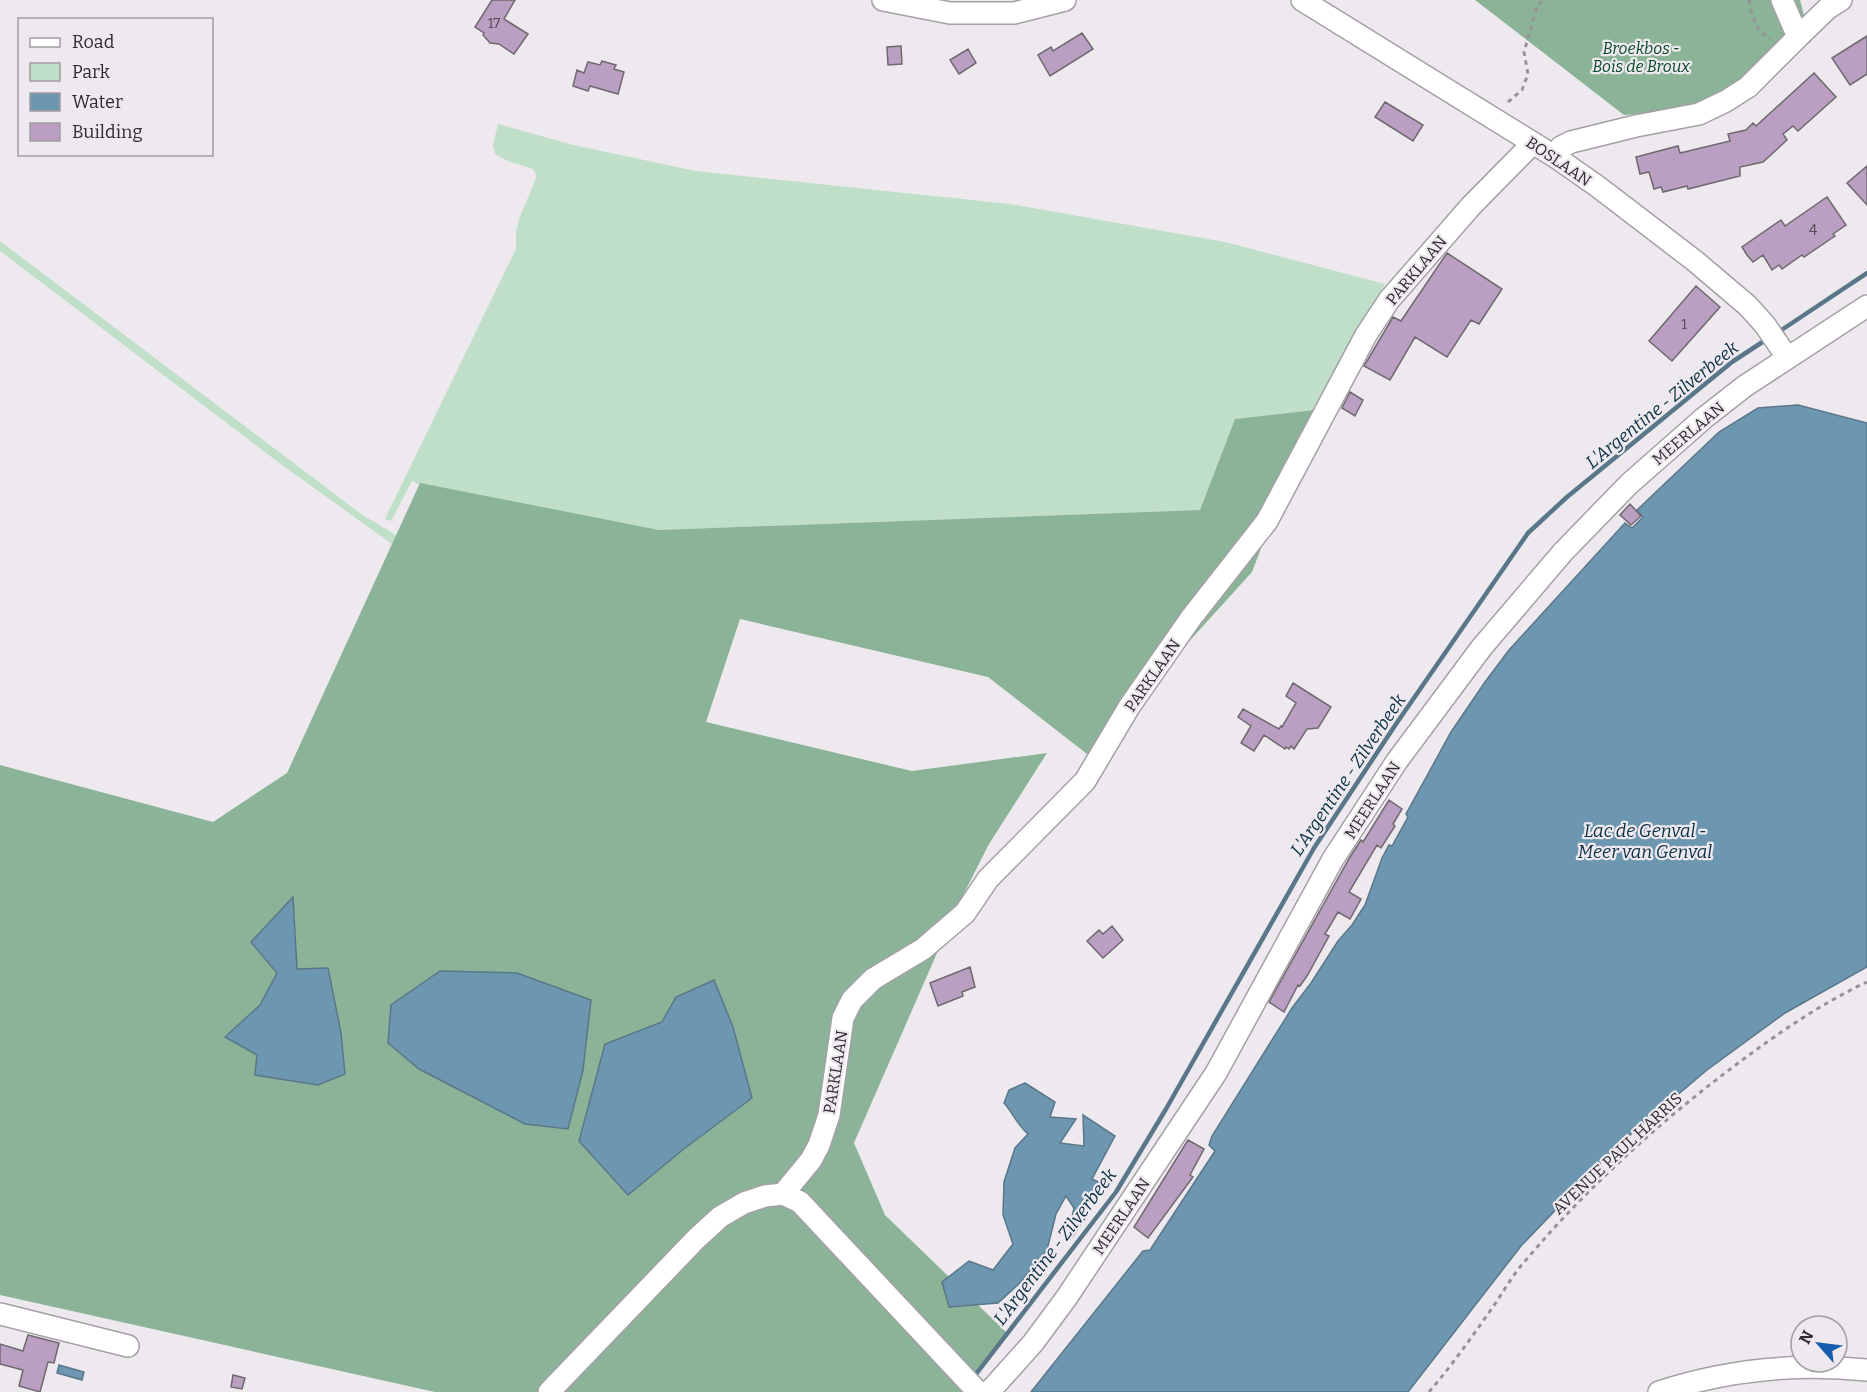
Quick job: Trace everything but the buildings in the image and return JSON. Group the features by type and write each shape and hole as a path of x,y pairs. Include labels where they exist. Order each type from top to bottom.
{"street":[{"path":"884,0 950,12 1014,13 1065,0"},
{"name":"BOSLAAN","path":"1302,0 1554,156 1695,261 1748,306 1765,324 1783,350"},
{"path":"1782,0 1796,33"},
{"path":"1554,156 1561,147 1570,142 1699,114 1725,101 1748,87 1796,33 1842,0"},
{"name":"PARKLAAN","path":"783,1194 811,1160 826,1125 843,1018 852,1000 873,979 923,949 965,913 988,879 1085,781 1129,707 1191,618 1267,521 1366,335 1389,300 1471,206 1533,143"},
{"name":"MEERLAAN","path":"989,1392 1033,1343 1067,1298 1203,1093 1333,859 1397,761 1482,647 1563,552 1629,484 1704,418 1783,350 1864,313"},
{"path":"549,1392 720,1217 744,1203 765,1196 783,1194 800,1202 973,1387"},
{"path":"0,1314 128,1346"},
{"path":"1659,1392 1717,1376 1762,1369 1826,1367 1867,1370"}],"path":[{"path":"1508,102 1522,90 1528,74 1524,52 1536,10 1542,0"},
{"path":"1749,0 1755,25 1762,34 1779,39 1796,33"},
{"name":"AVENUE PAUL HARRIS","path":"1429,1392 1452,1365 1524,1262 1574,1207 1633,1150 1697,1095 1768,1040 1840,995 1867,982"}],"green space":[{"name":"Broekbos - Bois de Broux","path":"1475,0 1800,0 1811,42 1694,110 1624,115"},
{"path":"498,124 573,145 696,171 1010,204 1225,242 1385,284 1314,410 1235,419 1200,510 659,530 429,489 412,481 391,521 385,519 516,249 519,219 537,176 533,169 495,154 493,145"},
{"path":"0,241 361,514 396,535 392,544 278,462 0,251"},
{"path":"1314,410 1252,572 1087,754 988,677 740,619 706,722 912,771 1047,753 989,844 958,905 854,1143 885,1215 1007,1333 963,1392 435,1392 0,1295 0,765 213,822 287,773 420,483 659,530 1200,510 1235,419","holes":["293,899 297,970 318,1085 256,1075 258,1055 225,1037 260,1005 277,972 251,942","714,980 733,1027 752,1098 627,1194 579,1141 605,1044 662,1022 676,997","591,1000 583,1070 568,1129 419,1069 388,1043 391,1006"]}],"water":[{"name":"Lac de Genval - Meer van Genval","path":"1798,405 1867,423 1867,967 1785,1013 1707,1070 1617,1146 1521,1246 1408,1392 1031,1392 1143,1251 1150,1250 1215,1151 1209,1145 1212,1136 1292,1008 1365,905 1382,858 1389,845 1392,846 1408,817 1406,814 1451,732 1509,650 1625,523 1632,528 1643,517 1637,510 1719,432 1758,408"},
{"path":"293,897 297,969 328,968 341,1033 345,1074 318,1085 255,1075 257,1055 225,1037 260,1005 277,973 251,942"},
{"path":"440,971 517,973 591,1000 583,1070 568,1129 525,1124 419,1069 388,1043 391,1005"},
{"path":"714,980 733,1027 752,1098 685,1148 628,1195 579,1141 605,1044 662,1022 676,997"},
{"path":"1025,1083 1055,1102 1050,1117 1076,1119 1060,1143 1084,1146 1083,1115 1115,1136 1092,1179 1105,1185 1099,1193 1083,1201 1088,1214 1073,1236 1070,1227 1074,1208 1066,1196 1056,1214 1047,1250 1021,1282 998,1303 949,1307 942,1282 969,1261 993,1270 1013,1244 1003,1215 1004,1182 1015,1148 1028,1134 1004,1103 1009,1090"},
{"path":"59,1365 84,1372 82,1380 57,1373"}],"waterway":[{"name":"L'Argentine - Zilverbeek","path":"1777,333 1867,273"},
{"name":"L'Argentine - Zilverbeek","path":"973,1378 1116,1192 1166,1109 1314,848 1396,724 1528,533 1567,497 1732,362 1767,339"}]}
